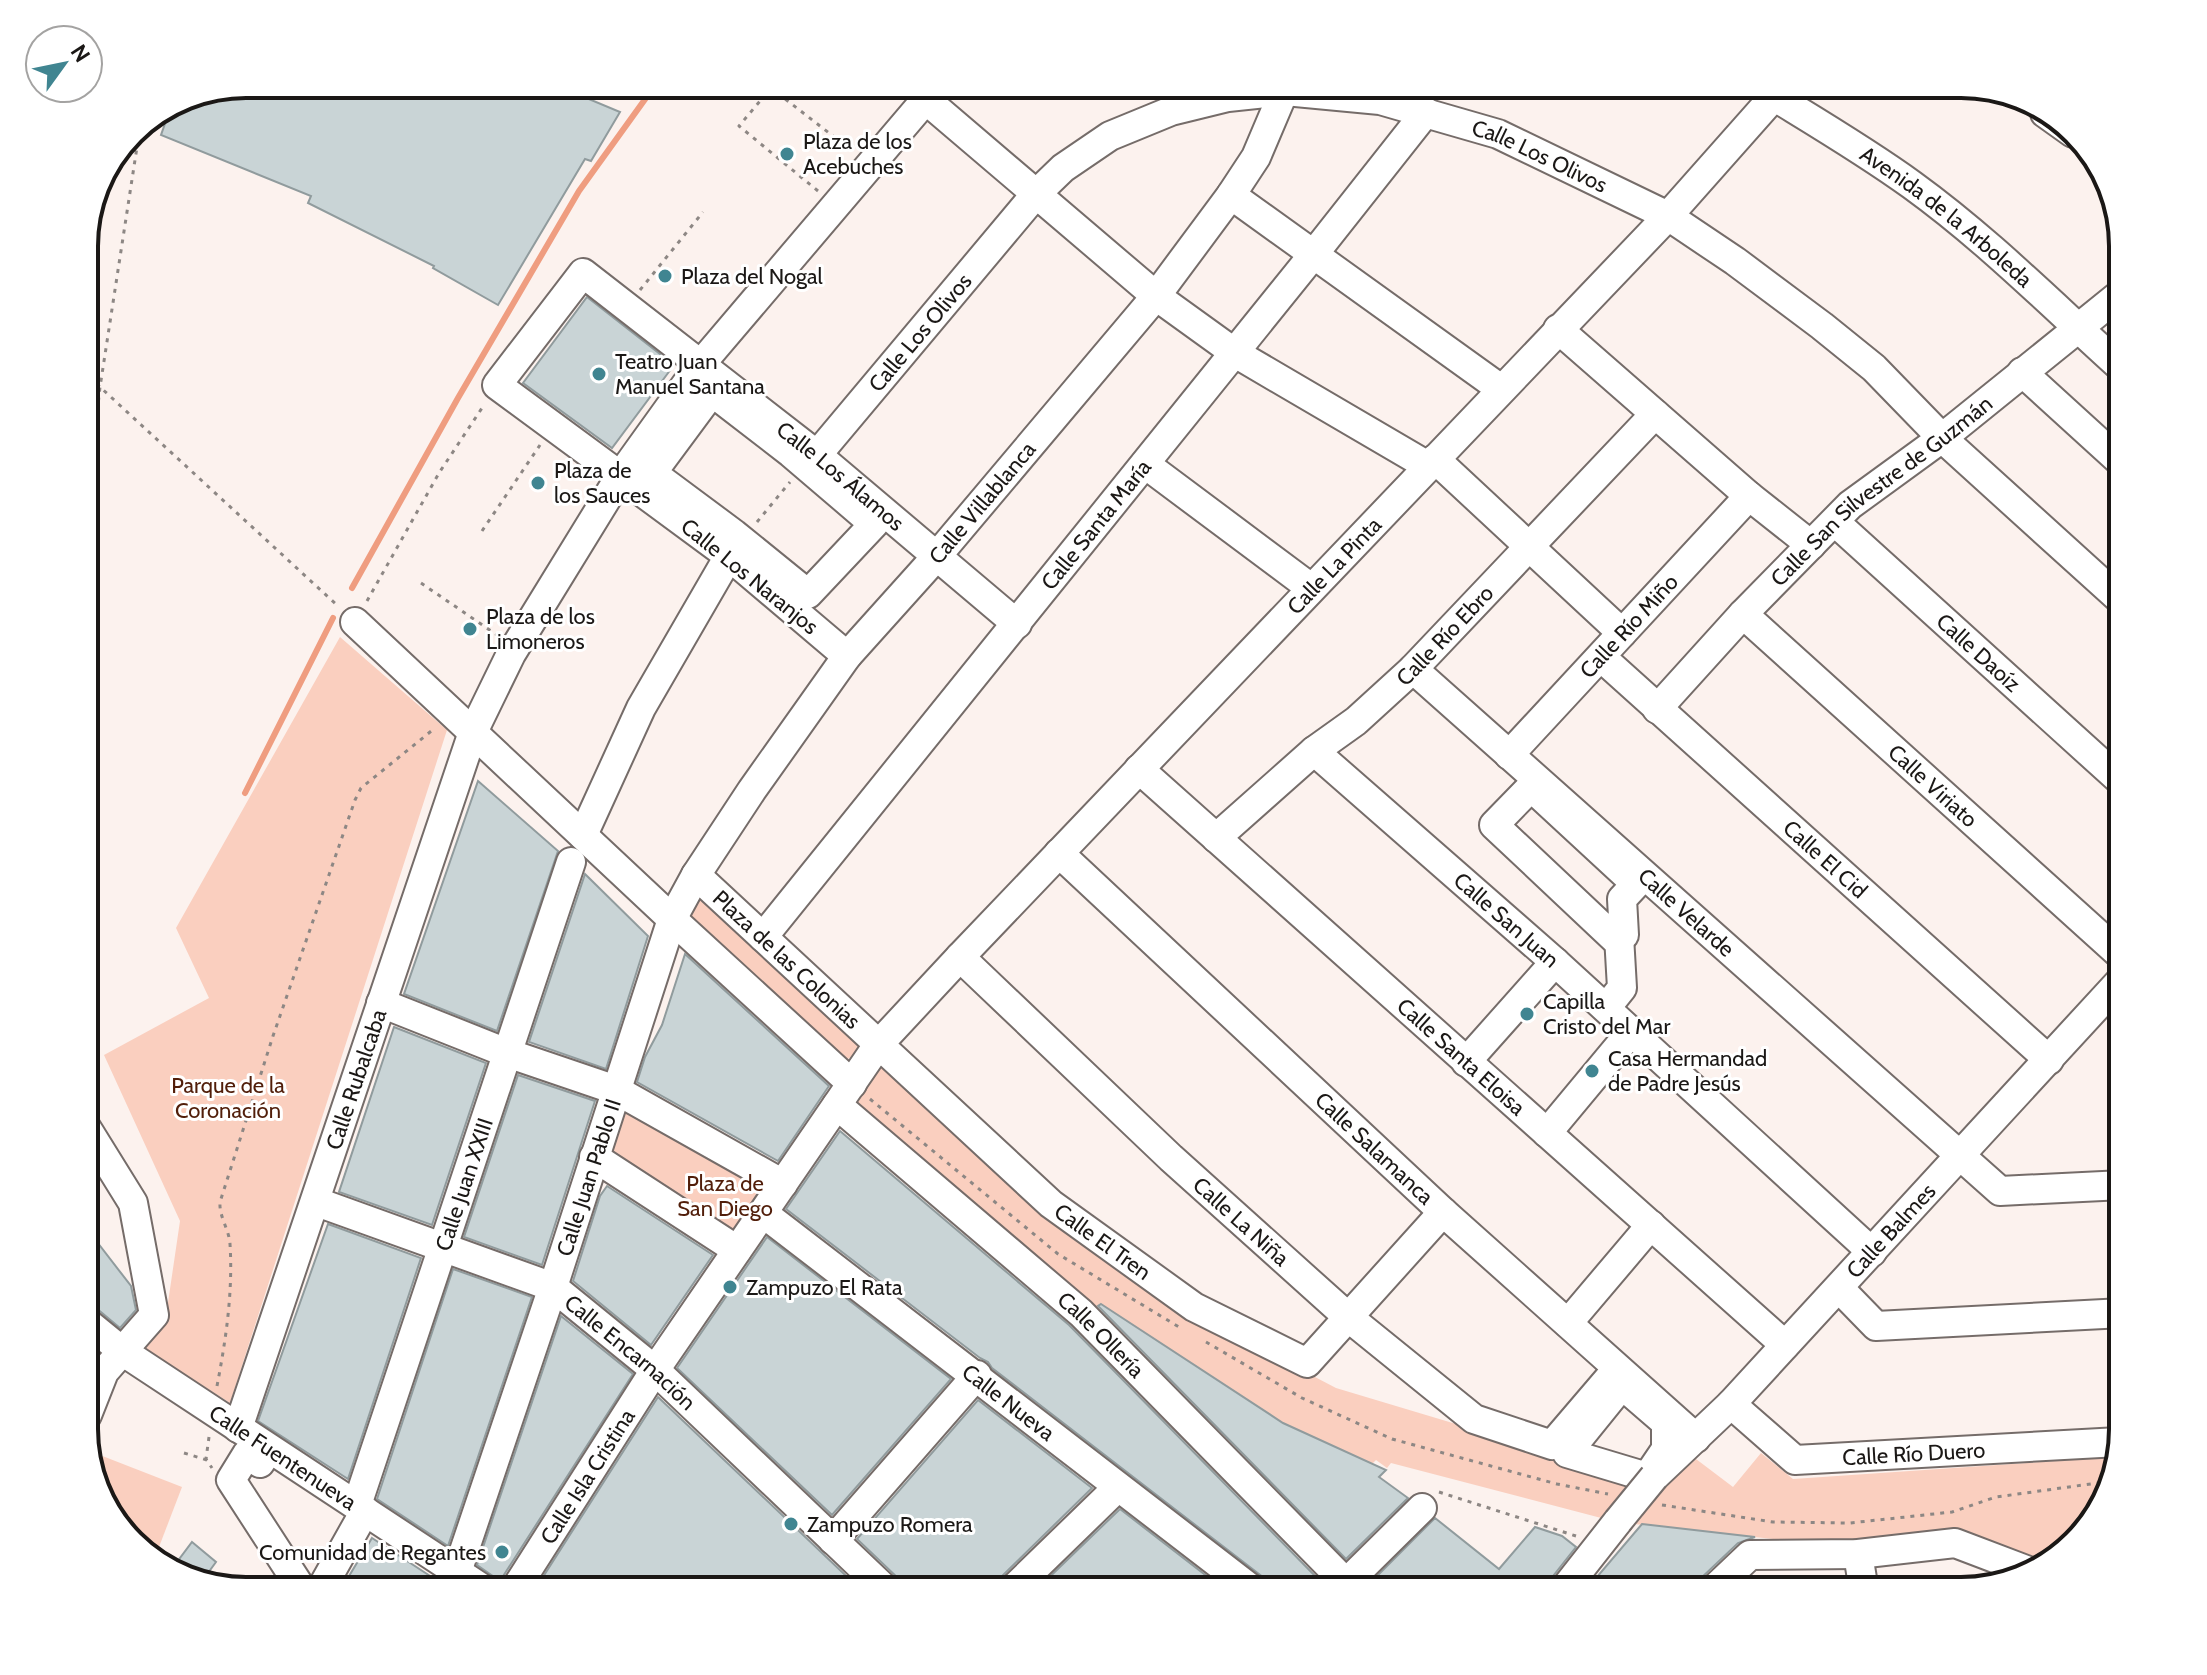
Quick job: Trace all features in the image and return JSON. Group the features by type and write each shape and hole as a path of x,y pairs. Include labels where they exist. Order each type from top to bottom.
{"street":[{"path":"473,732 515,648 621,475 700,365 926,98"},
{"path":"939,98 1035,195 1156,296 1235,353 1432,462 1622,633"},
{"name":"Calle Los Olivos","path":"811,460 1035,195 1063,168 1110,136 1171,111 1224,98"},
{"name":"Calle Villablanca","path":"672,919 696,875 776,754 847,656 936,557 1156,296 1231,195 1256,157 1282,98"},
{"name":"Calle Los Olivos","path":"1364,98 1426,112 1498,134 1668,216 1735,261 1874,368 1942,438 2109,589"},
{"name":"Calle La Pinta","path":"878,1045 1668,216 1763,98"},
{"name":"Avenida de la Arboleda","path":"1786,98 1914,187 1992,249 2109,357"},
{"name":"Calle Santa María","path":"763,937 1426,112"},
{"path":"1231,195 1501,389"},
{"name":"Calle Los Álamos","path":"497,385 583,273 1017,624"},
{"name":"Calle San Silvestre de Guzmán","path":"1657,709 1743,614 1850,505 1942,438 2109,303"},
{"path":"1558,329 1749,496 1811,545"},
{"path":"2022,372 2109,451"},
{"name":"Calle Los Naranjos","path":"497,385 621,475 736,548 847,656"},
{"path":"712,392 811,460 874,524 808,594 736,548 652,473 712,392"},
{"name":"Calle Río Ebro","path":"1216,838 1413,669 1655,414"},
{"path":"1145,464 1311,588"},
{"name":"Calle Río Miño","path":"1509,755 1749,496"},
{"name":"Calle Daoíz","path":"1835,522 2109,770"},
{"path":"583,835 641,708 736,548"},
{"name":"Calle Viriato","path":"1743,614 2109,944"},
{"name":"Calle Ollería","path":"355,622 672,919 844,1095 1081,1313 1335,1577"},
{"name":"Calle El Cid","path":"1601,657 2049,1060"},
{"name":"Calle Velarde","path":"1413,669 2000,1191 2109,1186"},
{"name":"Calle Rubalcaba","path":"238,1428 317,1202 473,732"},
{"name":"Calle San Juan","path":"1314,751 1555,962 1872,1252"},
{"name":"Calle Santa Eloisa","path":"1139,769 1785,1345"},
{"path":"1531,787 1636,884 1622,899 1624,935 1619,936 1614,938 1494,825 1531,787"},
{"name":"Calle Salamanca","path":"1059,853 1443,1212 1568,1323 1620,1377 1696,1438"},
{"name":"Calle Juan XXIII","path":"327,1577 361,1508 441,1247 571,862"},
{"name":"Plaza de las Colonias","path":"696,875 878,1045"},
{"name":"Calle Juan Pablo II","path":"457,1572 672,919"},
{"path":"1606,1008 1622,988 1619,936"},
{"name":"Calle La Niña","path":"960,957 1171,1158 1348,1317 1474,1419 1552,1445 1620,1377"},
{"path":"1466,1062 1555,962"},
{"name":"Calle Balmes","path":"1574,1577 1593,1553 1619,1509 1656,1491 1696,1438 1839,1288 2109,994"},
{"path":"381,1003 507,1053 616,1090 783,1184"},
{"path":"1547,1133 1631,1032"},
{"name":"Calle Isla Cristina","path":"523,1577 655,1370 878,1045"},
{"name":"Calle El Tren","path":"878,1045 1051,1204 1194,1307 1307,1363 1348,1317"},
{"path":"98,1147 133,1203 154,1315 104,1372 98,1387"},
{"path":"594,1157 737,1250"},
{"name":"Calle Encarnación","path":"317,1202 553,1287 655,1370 872,1577"},
{"path":"1348,1317 1443,1212"},
{"name":"Calle Nueva","path":"763,1213 1236,1577"},
{"path":"1568,1323 1651,1225"},
{"path":"1839,1288 1876,1326 2109,1314"},
{"name":"Calle Fuentenueva","path":"98,1331 122,1351 465,1577"},
{"path":"833,1540 977,1375"},
{"name":"Calle Río Duero","path":"1731,1404 1795,1460 2108,1443"},
{"path":"269,1448 260,1463 247,1454 223,1476 293,1577"},
{"path":"1025,1577 1118,1487"},
{"name":"Calle Ollería","path":"1356,1577 1422,1508"},
{"path":"1727,1577 1750,1555 1858,1554 1955,1543 2016,1566"},
{"path":"1858,1554 1862,1577"}],"path":[{"path":"763,98 739,126 835,206"},
{"path":"784,98 869,165"},
{"path":"98,405 137,147"},
{"path":"627,307 703,212"},
{"path":"98,385 355,622 439,473 497,385"},
{"path":"482,531 553,426"},
{"path":"736,548 811,460"},
{"path":"421,583 515,648"},
{"path":"206,1459 229,1320 230,1239 219,1212 220,1202 273,1036 355,800 361,788 435,728 445,725 473,732"},
{"path":"844,1095 1058,1254 1185,1330"},
{"path":"1197,1336 1302,1398 1392,1439 1557,1484 1619,1509"},
{"path":"184,1453 206,1459 223,1476"},
{"path":"206,1459 223,1476"},
{"path":"1656,1491 1773,1522 1850,1523 1952,1512 1996,1497 2099,1483"},
{"path":"1422,1508 1440,1491 1589,1540 1593,1553"}],"green space":[{"name":"Parque de la Coronación","path":"340,637 447,730 230,1403 145,1349 165,1323 180,1221 104,1055 209,998 176,928"},
{"path":"702,891 858,1039 857,1051 853,1056 843,1061 687,925"},
{"path":"880,1063 1191,1312 1336,1388 1639,1479 1605,1519 1391,1463 1387,1468 1376,1460 1372,1464 1283,1423 1101,1304 1092,1310 847,1106"},
{"name":"Plaza de San Diego","path":"623,1110 767,1184 735,1237 608,1158"},
{"path":"1761,1453 1793,1479 2106,1458 2094,1495 2078,1519 2059,1540 2032,1559 1972,1536 1858,1548 1634,1524 1674,1476 1696,1459 1733,1487"},
{"path":"101,1455 182,1487 159,1548 135,1527 118,1503 109,1486"}],"building":[{"path":"236,98 586,98 620,112 591,161 585,159 498,305 434,266 308,203 311,196 161,135 165,123 180,113"},
{"name":"Teatro Juan Manuel Santana","path":"587,297 674,365 612,448 523,383"},
{"path":"478,781 558,851 497,1031 404,994"},
{"path":"585,874 648,936 606,1069 529,1042"},
{"path":"685,954 829,1086 778,1161 637,1082 645,1057 662,1025"},
{"path":"394,1027 486,1063 432,1225 339,1192"},
{"path":"518,1075 595,1101 542,1265 464,1237"},
{"path":"840,1131 1069,1325 1316,1577 1263,1577 786,1209"},
{"path":"607,1186 713,1255 651,1345 573,1281 600,1196"},
{"path":"328,1224 421,1258 348,1479 258,1421"},
{"path":"767,1237 951,1379 832,1515 677,1368"},
{"path":"98,1243 131,1286 136,1310 120,1328 98,1310"},
{"path":"453,1269 532,1297 448,1546 377,1499"},
{"path":"1101,1304 1283,1423 1386,1470 1379,1477 1408,1498 1346,1559 1098,1306"},
{"path":"561,1316 633,1374 503,1577 494,1577 477,1565"},
{"path":"658,1397 847,1577 543,1577"},
{"path":"978,1400 1092,1488 1001,1577 897,1577 857,1539"},
{"path":"1120,1509 1208,1577 1050,1577"},
{"path":"1435,1518 1499,1569 1535,1527 1562,1536 1576,1547 1552,1577 1376,1577"},
{"path":"1642,1524 1755,1537 1738,1543 1702,1577 1597,1577"},
{"path":"372,1538 432,1577 348,1577"},
{"path":"192,1542 216,1562 209,1572 178,1561"}],"waterway":[{"path":"352,588 579,191 646,98"},
{"path":"245,793 333,618"}],"place":[{"name":"Plaza de los Acebuches","path":"787,154"},
{"name":"Plaza del Nogal","path":"665,276"},
{"name":"Teatro Juan Manuel Santana","path":"599,374"},
{"name":"Plaza de los Sauces","path":"538,483"},
{"name":"Plaza de los Limoneros","path":"470,629"},
{"name":"Capilla Cristo del Mar","path":"1527,1014"},
{"name":"Casa Hermandad de Padre Jesús","path":"1592,1071"},
{"name":"Zampuzo El Rata","path":"730,1287"},
{"name":"Zampuzo Romera","path":"791,1524"},
{"name":"Comunidad de Regantes","path":"502,1552"}]}
